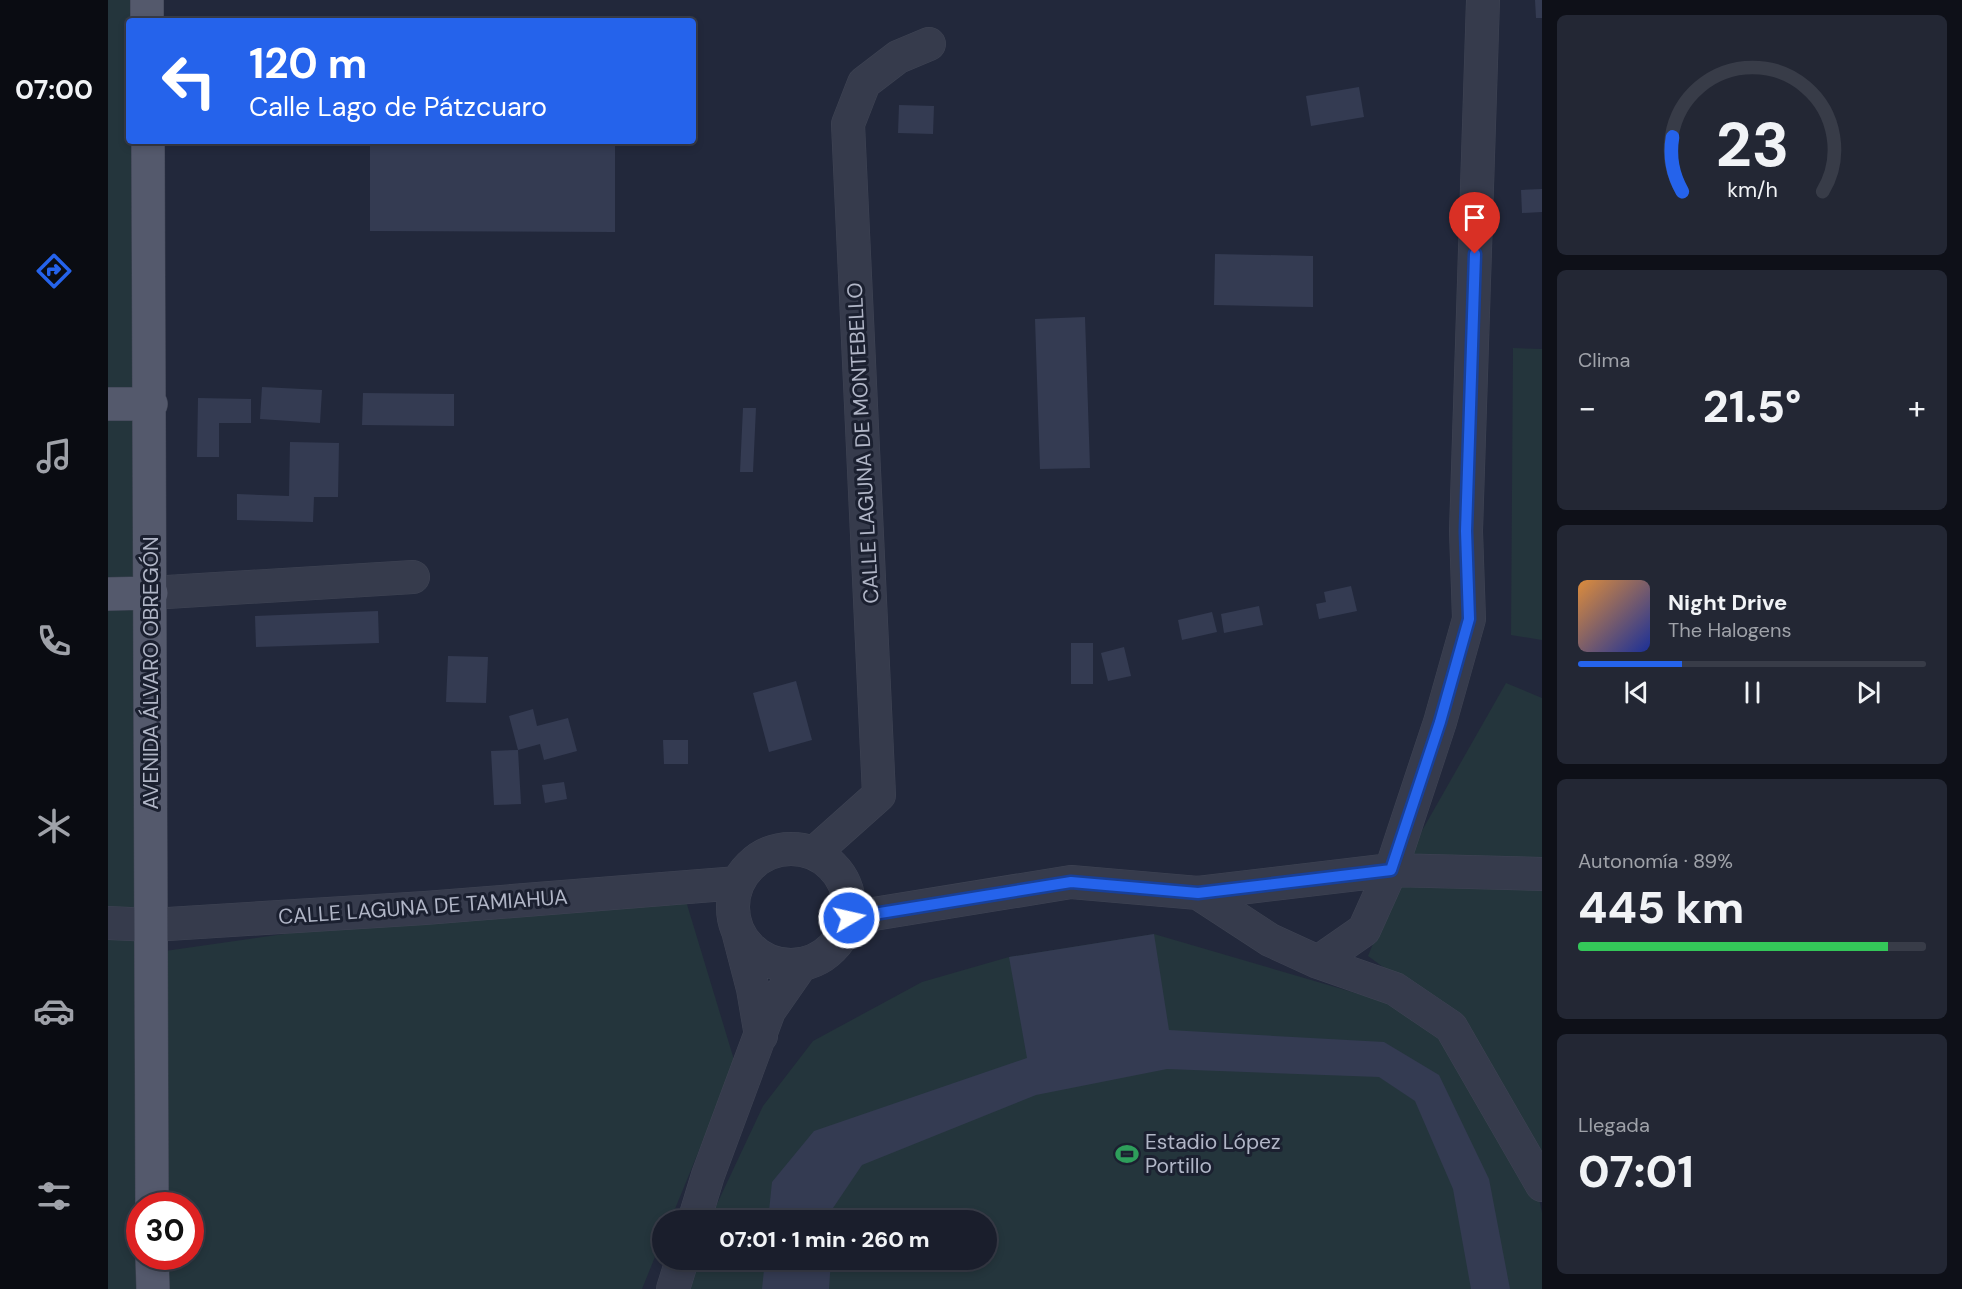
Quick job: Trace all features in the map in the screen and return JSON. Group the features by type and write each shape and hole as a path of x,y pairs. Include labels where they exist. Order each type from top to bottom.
{"main road":[{"path":"147,0 147,18"},
{"name":"AVENIDA ÁLVARO OBREGÓN","path":"148,144 152,1192"},
{"path":"108,404 150,404"},
{"path":"108,594 151,593"},
{"path":"153,1270 153,1289"}],"street":[{"path":"1318,962 1364,930 1391,870 1440,722 1469,619 1466,531 1483,0"},
{"name":"CALLE LAGUNA DE MONTEBELLO","path":"814,853 879,795 848,124 864,83 898,57 929,44"},
{"path":"151,593 413,578"},
{"path":"737,930 748,946 763,958 782,965 801,965 818,959 832,949 843,935 849,918 849,898 843,879 830,864 814,853 796,849 778,850 762,856 748,868 738,883 733,914 737,930 753,989 761,1038"},
{"path":"849,918 1071,882 1198,893 1391,870 1542,874"},
{"name":"CALLE LAGUNA DE TAMIAHUA","path":"108,923 152,925 425,908 738,883"},
{"path":"1198,893 1270,940 1318,962 1395,989 1451,1027 1542,1185"},
{"path":"697,1210 708,1175 770,1011 801,965"},
{"path":"673,1289 679,1270"}],"shaded area":[{"path":"108,0 162,0 162,18 126,18 126,144 162,144 165,951 679,878 735,1063 675,1210 652,1210 652,1264 642,1289 108,1289"},
{"path":"1513,348 1542,349 1542,640 1511,635"},
{"path":"1506,683 1542,698 1542,1161 1463,1025 1368,956 1411,850"},
{"name":"Estadio López Portillo","path":"1154,934 1400,1006 1460,1057 1540,1203 1542,1289 685,1289 688,1270 997,1270 997,1210 714,1210 763,1106 813,1041 922,982 1009,957"}],"building":[{"path":"1535,0 1542,0 1542,18 1536,18"},
{"path":"1359,87 1364,117 1311,126 1306,96"},
{"path":"899,105 934,106 933,134 898,133"},
{"path":"370,144 615,144 615,232 370,231"},
{"path":"1542,189 1542,212 1522,213 1521,190"},
{"path":"1215,254 1313,256 1313,307 1214,305"},
{"path":"1085,317 1090,468 1040,469 1035,319"},
{"path":"262,387 322,390 320,423 260,419"},
{"path":"363,393 454,394 454,426 362,425"},
{"path":"198,398 251,399 251,423 219,423 219,457 197,457"},
{"path":"743,408 756,408 753,472 740,472"},
{"path":"290,442 339,443 338,497 314,497 313,522 237,520 237,494 289,496"},
{"path":"1351,586 1357,611 1319,619 1316,604 1326,602 1324,592"},
{"path":"1259,606 1263,625 1224,633 1221,614"},
{"path":"378,611 379,643 256,647 255,616"},
{"path":"1212,612 1217,632 1182,640 1178,620"},
{"path":"1071,643 1093,643 1093,684 1071,684"},
{"path":"1124,647 1131,676 1108,681 1101,653"},
{"path":"448,656 488,657 486,703 446,702"},
{"path":"796,681 812,740 769,752 753,693"},
{"path":"533,709 537,726 568,718 577,751 544,760 540,744 518,750 509,716"},
{"path":"663,740 688,740 688,764 664,764"},
{"path":"518,750 521,804 494,805 491,751"},
{"path":"564,782 567,799 545,803 542,785"},
{"path":"1154,934 1169,1030 1384,1042 1439,1075 1489,1179 1510,1289 1471,1289 1453,1189 1415,1101 1379,1077 1167,1069 1036,1095 862,1165 833,1210 769,1210 772,1182 814,1131 1027,1058 1009,957"},
{"path":"764,1270 830,1270 829,1289 762,1289"}],"place":[{"name":"Estadio López Portillo","path":"1127,1154"}],"route":[{"path":"849,918 1071,882 1198,893 1391,870 1440,722 1469,619 1466,531 1475,254"}]}
